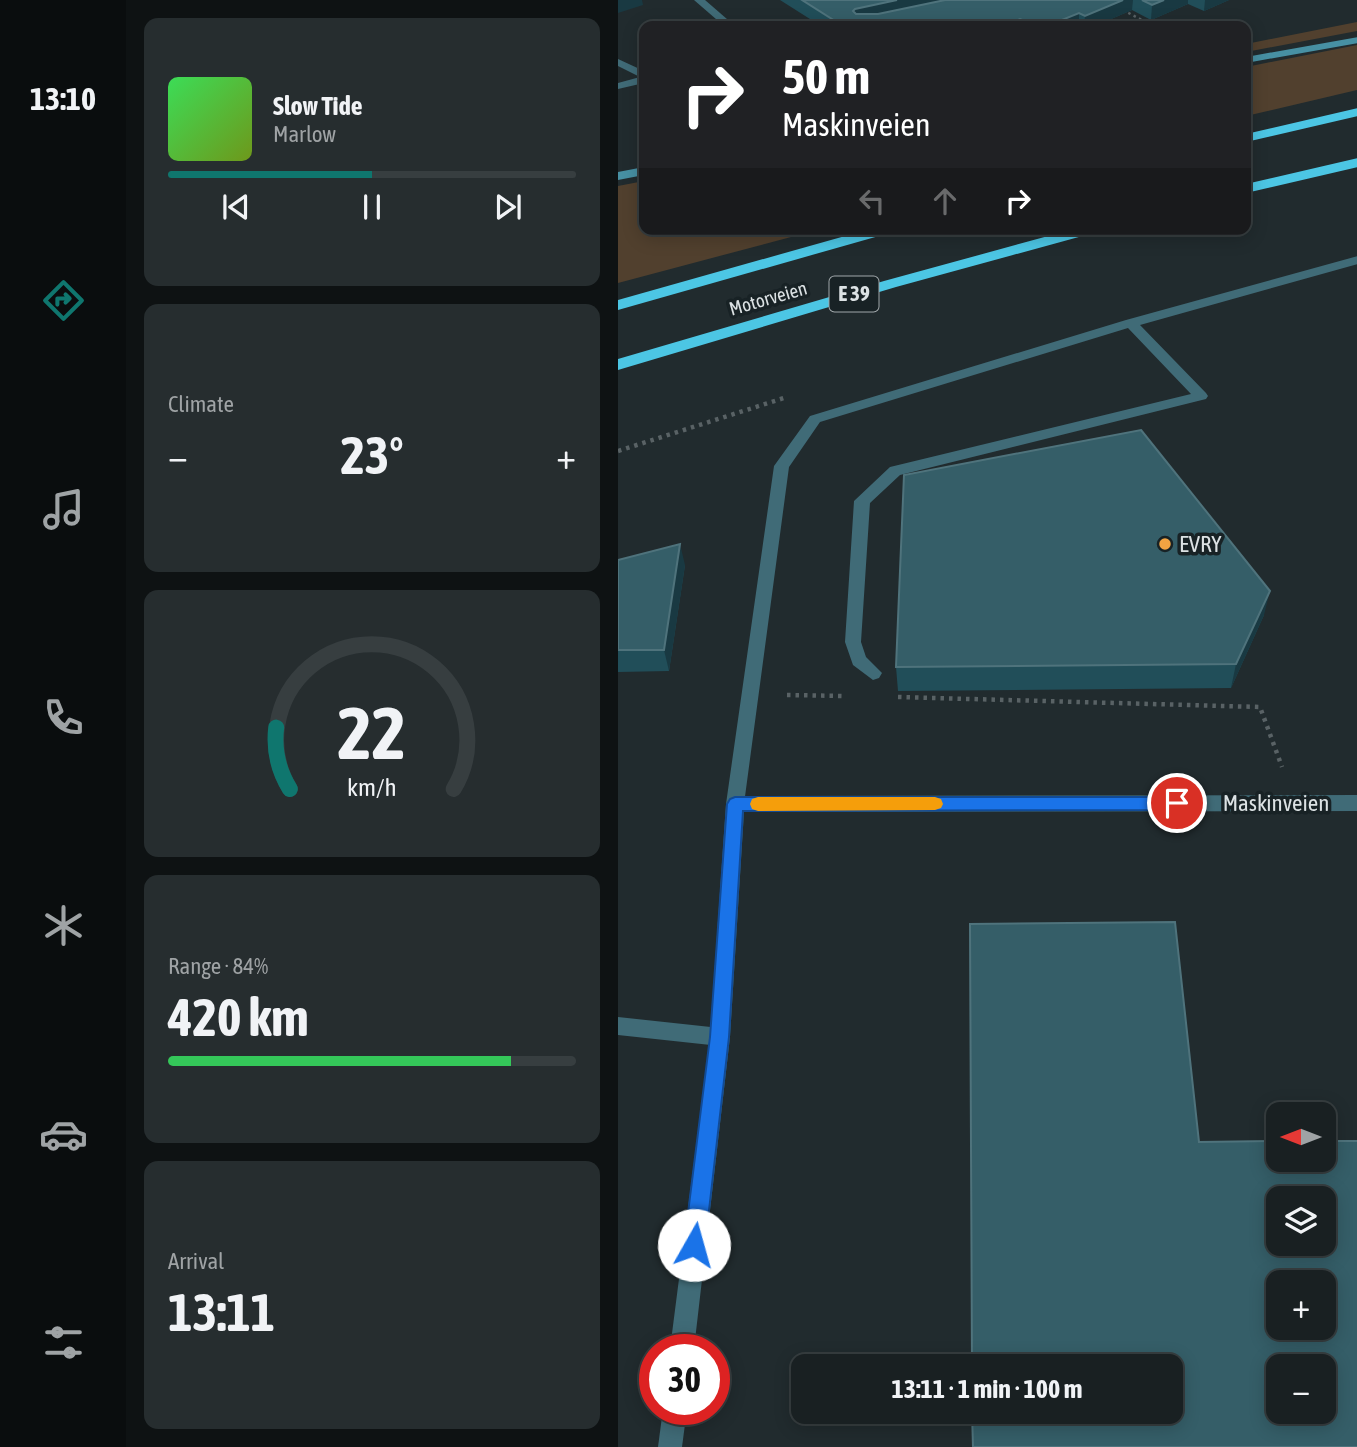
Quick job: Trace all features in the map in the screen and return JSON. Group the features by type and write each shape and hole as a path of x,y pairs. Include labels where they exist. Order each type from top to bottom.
{"highway":[{"path":"1251,137 1357,112"},
{"path":"1251,188 1357,162"},
{"name":"Motorveien","path":"618,305 867,235"},
{"name":"Motorveien","path":"618,365 890,284 1070,235"}],"main road":[{"path":"1251,60 1357,40"},
{"path":"618,176 639,172"}],"street":[{"path":"699,0 724,21"},
{"path":"618,62 639,75"},
{"path":"618,86 639,80"},
{"path":"684,1334 720,1037 735,804 782,466 815,419 1131,323 1357,260"},
{"path":"873,673 859,660 853,642 862,501 895,471 1201,396 1131,323"},
{"name":"Maskinveien","path":"735,804 1357,803"},
{"path":"618,1026 720,1037"},
{"path":"670,1447 673,1425"}],"path":[{"path":"1117,7 1144,21"},
{"path":"751,695 849,696"},
{"path":"890,697 1260,707 1284,773"}],"shaded area":[{"path":"1357,22 1357,31 1251,51 1251,43"},
{"path":"1357,45 1357,90 1251,115 1251,66"},
{"path":"639,182 639,235 798,235 618,283 618,186"}],"building":[{"path":"802,0 897,0 853,11 856,14 878,14 945,0 1123,0 1085,16 1079,13 1059,21 835,21"},
{"path":"1142,0 1164,0 1152,5"},
{"path":"1141,430 1270,591 1236,664 896,667 904,475"},
{"path":"680,544 664,650 618,650 618,560"},
{"path":"1175,922 1199,1142 1266,1141 1266,1172 1336,1172 1336,1141 1358,1141 1358,1447 973,1447 972,1424 1183,1424 1183,1354 972,1354 970,924"}],"slow traffic":[{"path":"758,804 935,804"}],"place":[{"name":"EVRY","path":"1165,544"}],"route":[{"path":"694,1245 720,1037 735,804 1177,803"}]}
